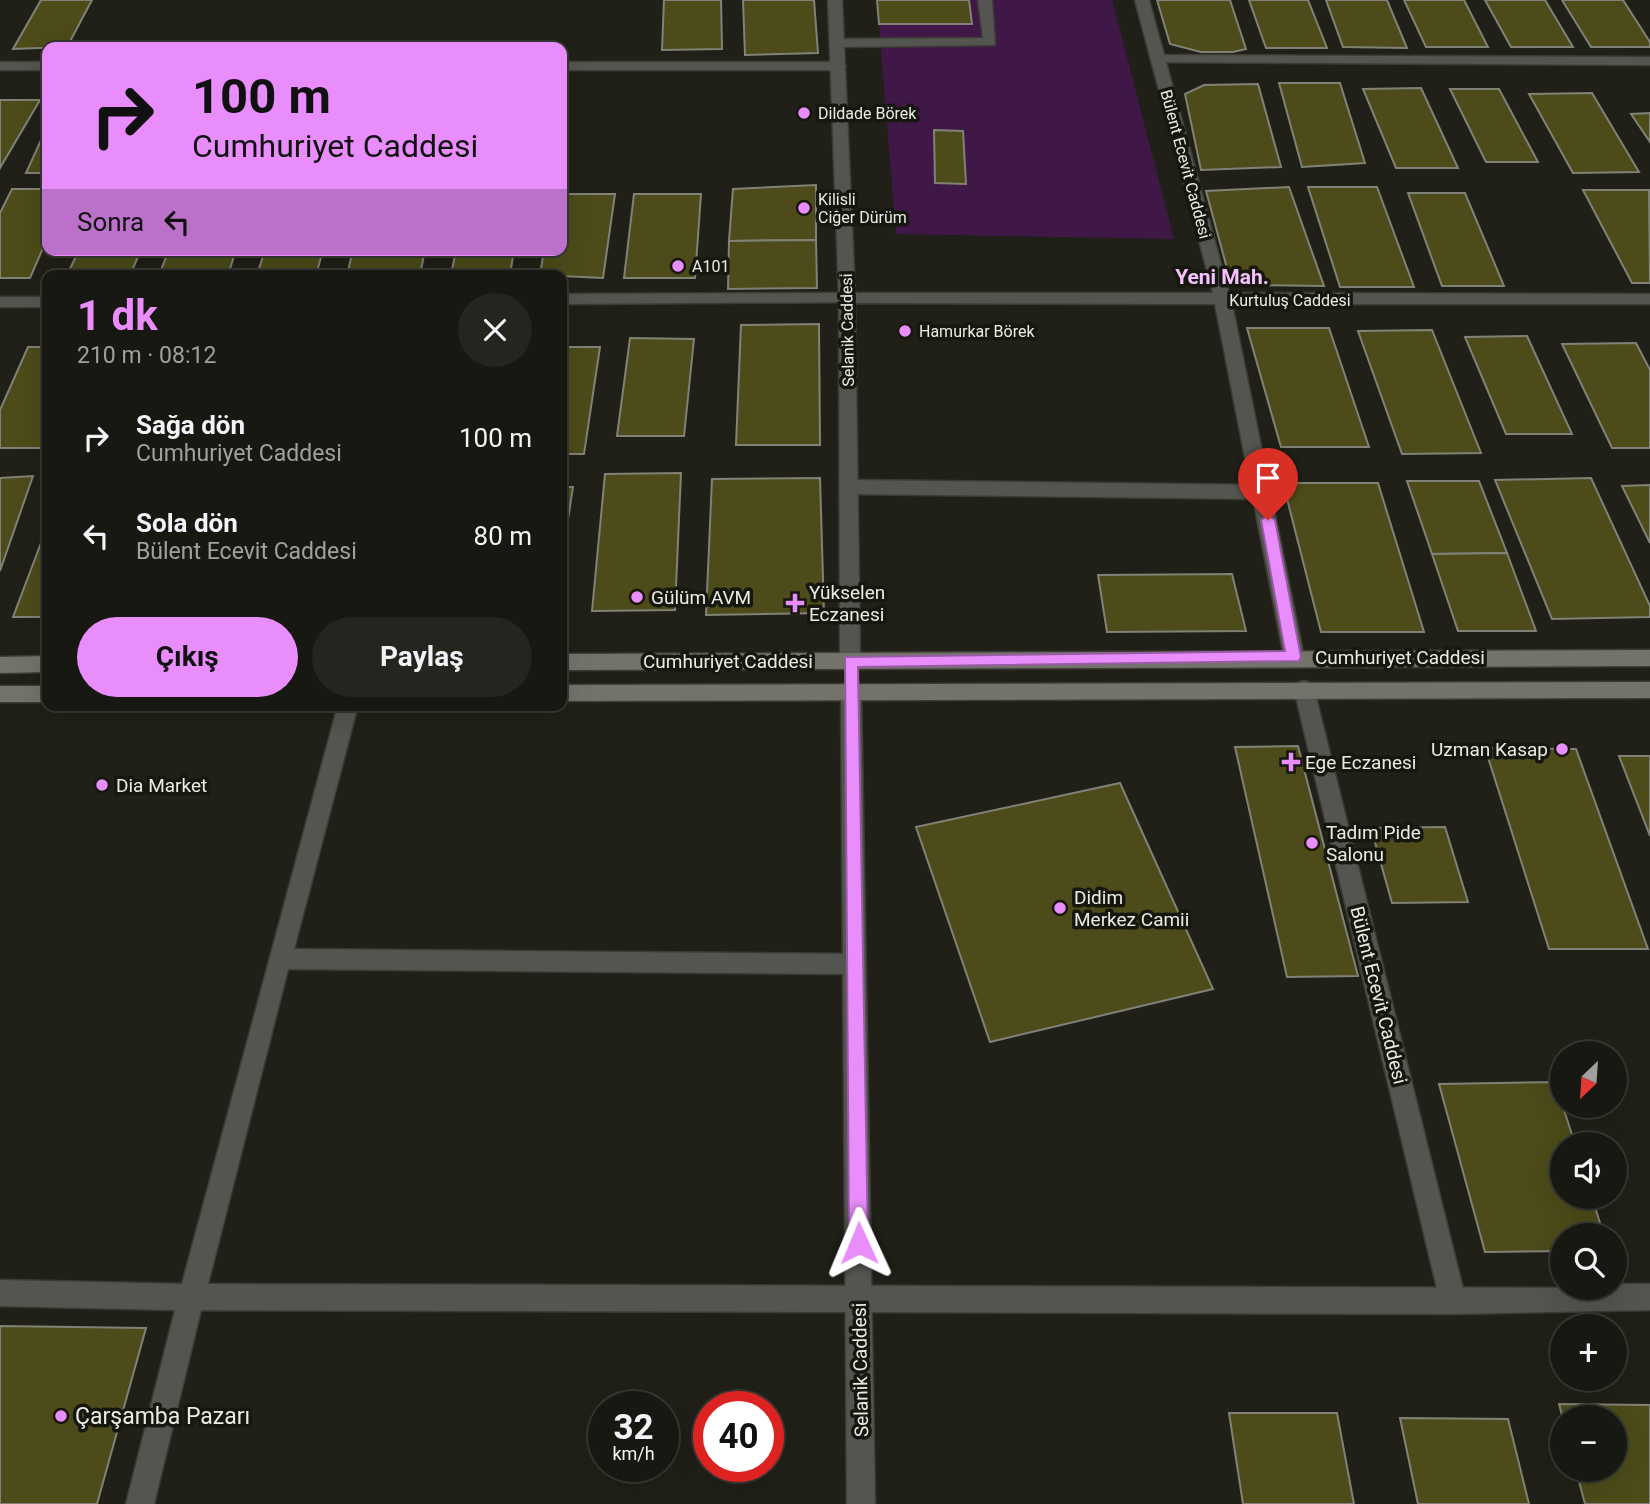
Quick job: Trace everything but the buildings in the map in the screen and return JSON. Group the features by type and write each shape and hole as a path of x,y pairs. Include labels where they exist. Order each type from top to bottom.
{"main road":[{"name":"Cumhuriyet Caddesi","path":"567,662 1294,657 1650,658"},
{"path":"850,661 851,691"},
{"path":"0,665 42,664"},
{"name":"Cumhuriyet Caddesi","path":"567,693 1650,690"},
{"path":"0,694 42,694"}],"street":[{"name":"Selanik Caddesi","path":"835,0 847,298 850,661"},
{"path":"837,43 990,42 985,0"},
{"name":"Bülent Ecevit Caddesi","path":"1142,0 1223,301 1294,657"},
{"path":"1157,59 1650,61"},
{"path":"0,66 42,66"},
{"path":"567,66 839,66"},
{"name":"Kurtuluş Caddesi","path":"567,299 1650,299"},
{"path":"0,302 42,302"},
{"path":"849,487 1262,492"},
{"name":"Bülent Ecevit Caddesi","path":"1304,689 1453,1301"},
{"name":"Selanik Caddesi","path":"851,691 861,1504"},
{"path":"141,1504 192,1297 346,711"},
{"path":"280,959 855,964"},
{"path":"0,1293 192,1297 1453,1301 1650,1297"}],"shaded area":[{"path":"877,0 1112,0 1174,239 896,234"}],"place":[{"name":"Dildade Börek","path":"804,113"},
{"name":"Kilisli Ciğer Dürüm","path":"804,208"},
{"name":"A101","path":"678,266"},
{"name":"Hamurkar Börek","path":"905,331"},
{"name":"Gülüm AVM","path":"637,597"},
{"name":"Yükselen Eczanesi","path":"795,603"},
{"name":"Uzman Kasap","path":"1562,749"},
{"name":"Ege Eczanesi","path":"1291,762"},
{"name":"Dia Market","path":"102,785"},
{"name":"Tadım Pide Salonu","path":"1312,843"},
{"name":"Didim Merkez Camii","path":"1060,908"},
{"name":"Çarşamba Pazarı","path":"61,1416"}],"district":[{"name":"Yeni Mah.","path":"1222,277"}],"route":[{"path":"859,1243 850,661 1294,657 1268,520"}]}
